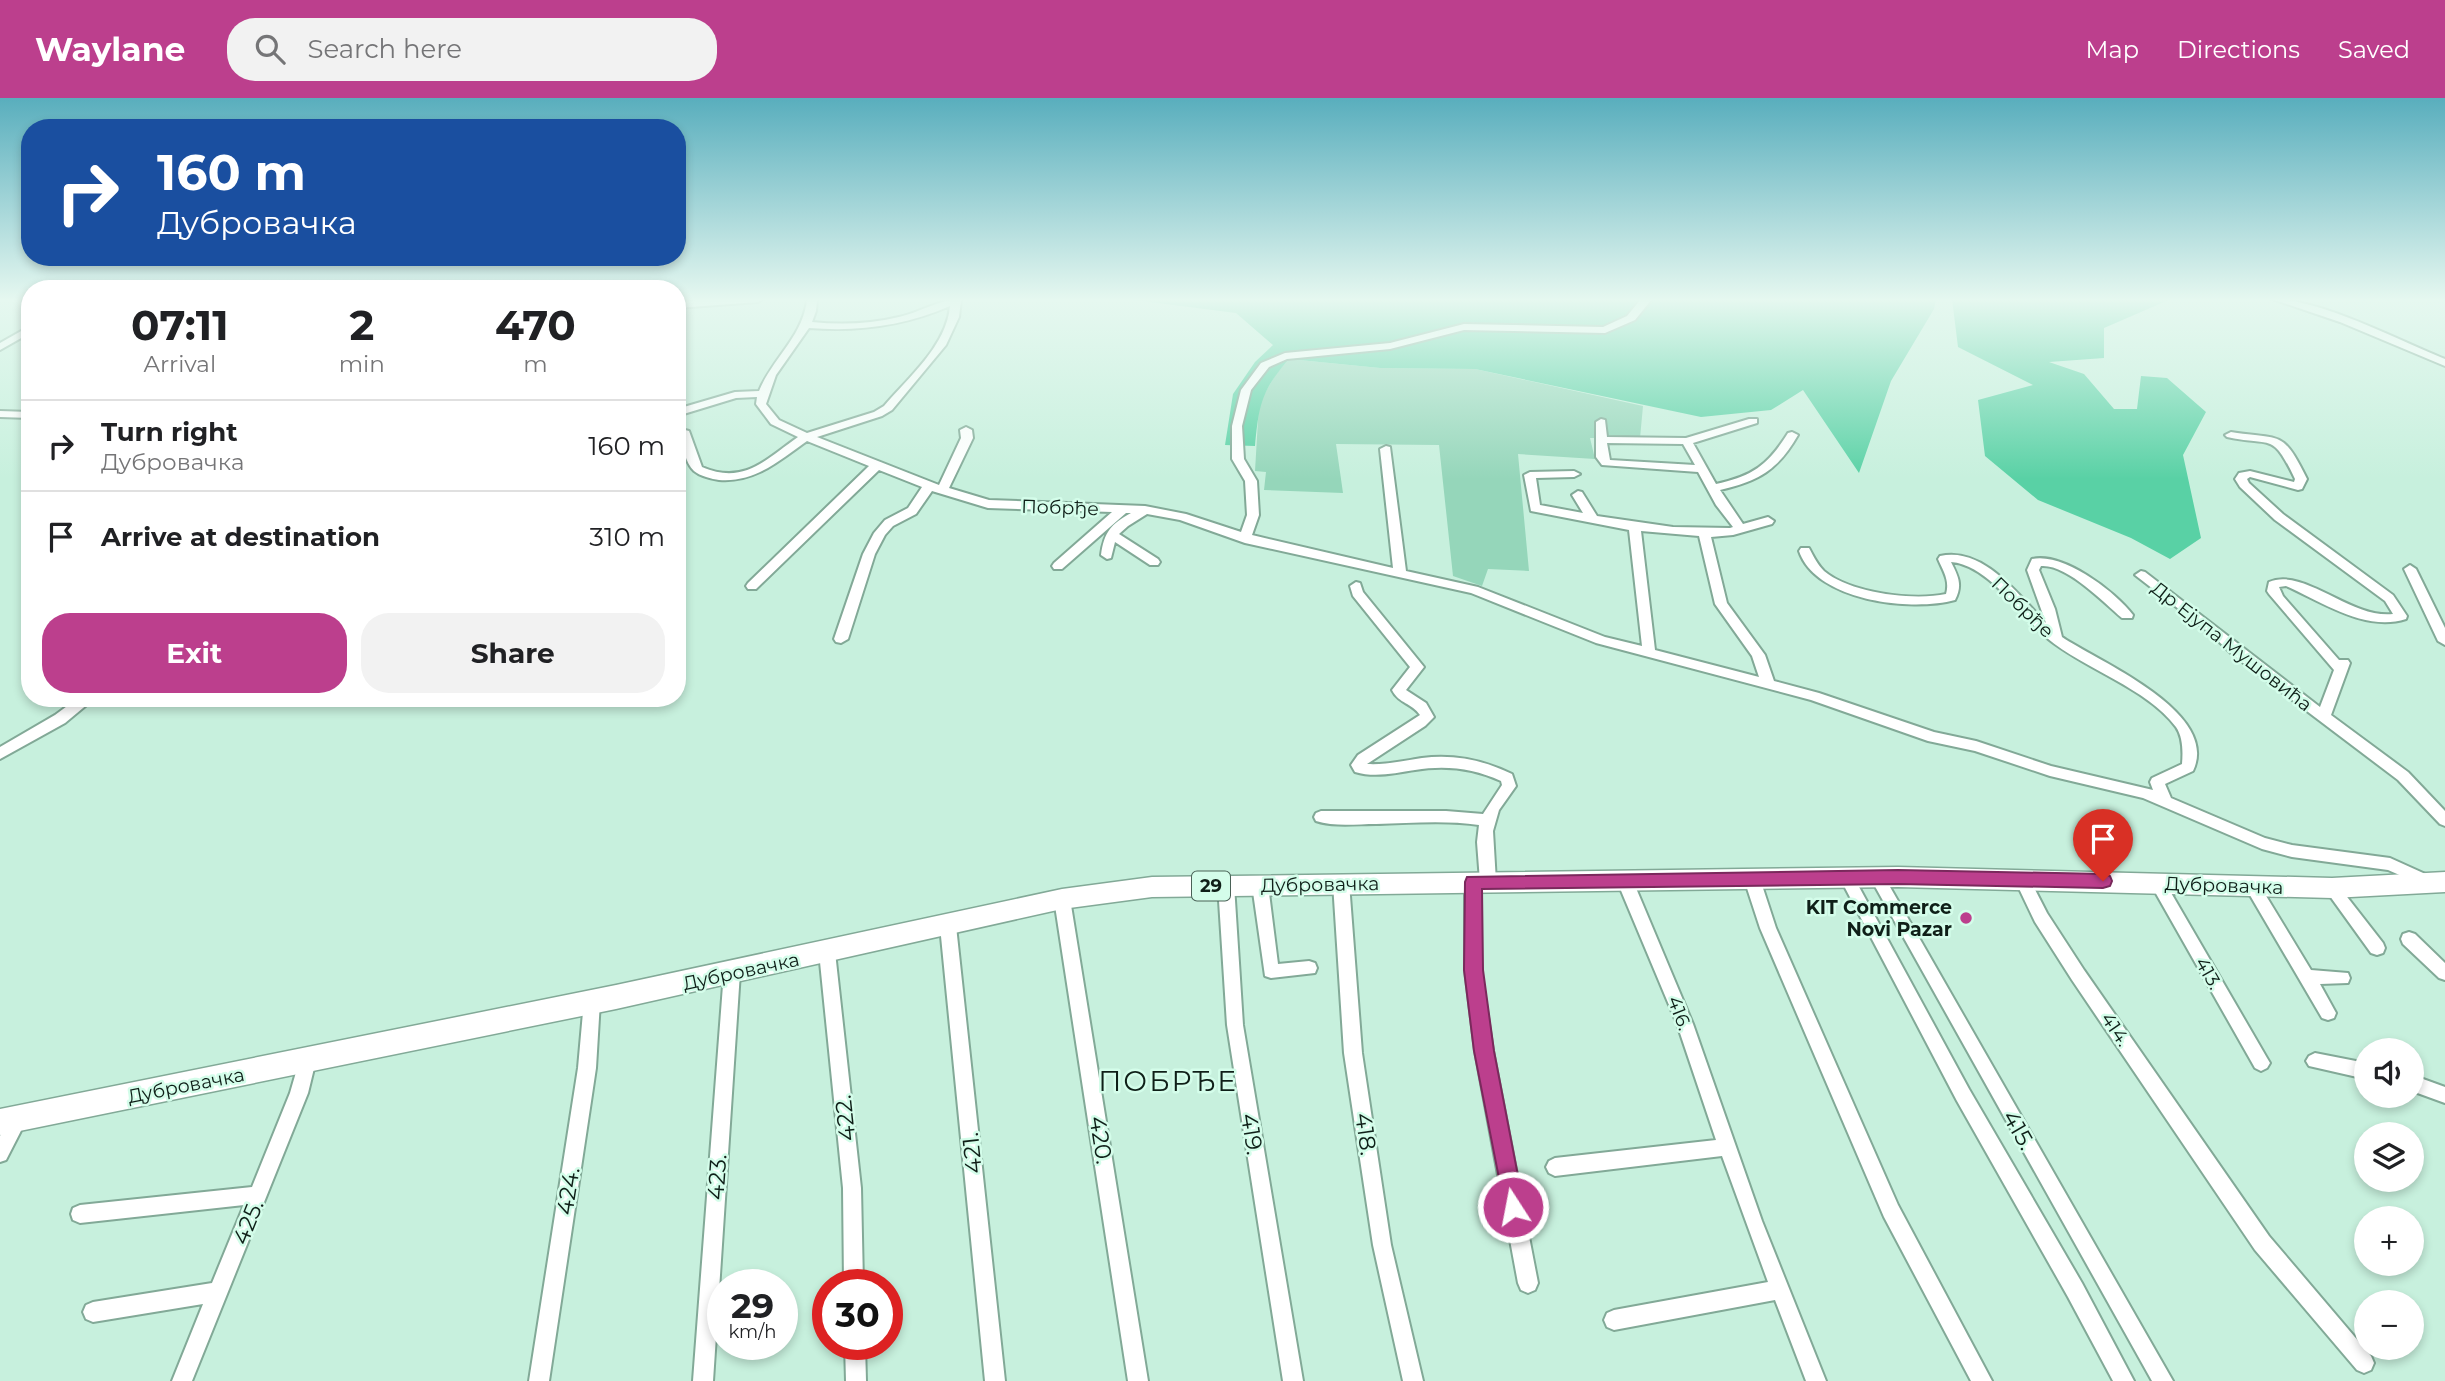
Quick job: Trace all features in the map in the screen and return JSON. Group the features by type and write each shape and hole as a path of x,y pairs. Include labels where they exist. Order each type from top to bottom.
{"main road":[{"name":"Дубровачка","path":"9,1120 827,953 1062,899 1113,890 1340,883 1877,877 2022,878 2332,888 2439,883"}],"street":[{"path":"686,409 735,395 762,394 780,359"},
{"path":"686,436 698,469 722,478 736,478 754,472 806,437 863,420 888,408 929,359"},
{"path":"1245,539 1253,515 1251,481 1238,459 1237,426 1246,390 1265,365 1279,359"},
{"name":"Побрђе","path":"762,394 761,404 775,422 935,488 988,504 1145,510 1182,517 1245,539 1474,590 1601,640 1814,696 1933,737 1976,746 2050,771 2146,793 2262,843 2319,855 2390,863 2439,883"},
{"path":"0,414 21,415"},
{"path":"1600,440 1687,441 1753,421"},
{"path":"1601,422 1600,440 1606,463 1702,469"},
{"path":"841,639 869,554 880,533 889,523 910,513 935,488 967,438 966,430"},
{"path":"1713,488 1747,480 1765,472 1792,435"},
{"name":"Др Ејупа Мушовића","path":"2231,435 2269,437 2286,448 2301,480 2298,487 2249,474 2241,479 2244,485 2279,517 2389,598 2401,615 2396,619 2384,619 2345,607 2288,582 2273,585 2273,591 2279,599 2341,665 2323,717"},
{"path":"1687,441 1722,505 1740,528"},
{"path":"1387,449 1400,572"},
{"path":"752,586 877,465"},
{"path":"1574,474 1530,475 1535,508 1635,527 1704,533 1734,532 1768,521"},
{"path":"1578,495 1593,520"},
{"path":"1058,566 1123,509"},
{"path":"1107,555 1107,542 1118,525 1145,510"},
{"path":"1635,527 1649,653"},
{"path":"1704,533 1721,604 1758,655 1768,684"},
{"path":"1111,534 1154,562"},
{"name":"Побрђе","path":"1805,551 1807,559 1828,580 1847,588 1933,602 1951,597 1955,582 1944,559 1959,559 1988,574 2056,639 2137,688 2182,724 2192,758 2189,767 2157,782 2166,802"},
{"path":"2056,639 2049,609 2033,570 2036,562 2049,561 2067,569 2127,615"},
{"path":"2410,569 2445,641"},
{"name":"Др Ејупа Мушовића","path":"2141,575 2403,776 2445,820"},
{"path":"1356,586 1357,593 1417,667 1399,690 1402,696 1421,706 1427,717 1378,750 1364,756 1358,765 1360,768 1377,770 1426,762 1462,763 1497,773 1507,778 1509,786 1493,804 1486,820 1473,970 1484,1051 1528,1283"},
{"path":"0,754 76,707"},
{"path":"1321,817 1347,820 1464,817 1486,820"},
{"name":"415.","path":"1877,877 2164,1381"},
{"path":"1752,878 1768,928 1891,1211 1982,1381"},
{"name":"415.","path":"1847,878 1963,1095 2076,1290 2124,1381"},
{"name":"414.","path":"2022,878 2041,917 2078,975 2262,1243 2364,1363"},
{"name":"416.","path":"1625,881 1685,1024 1779,1290 1816,1381"},
{"name":"418.","path":"1340,883 1353,1054 1382,1245 1413,1381"},
{"name":"413.","path":"2158,883 2261,1063"},
{"name":"419.","path":"1226,885 1235,1025 1293,1381"},
{"path":"1260,885 1271,971 1309,968"},
{"path":"2252,886 2328,1013"},
{"path":"2332,888 2377,948"},
{"name":"420.","path":"1062,899 1138,1381"},
{"name":"421.","path":"948,926 995,1381"},
{"path":"2409,939 2445,973"},
{"name":"422.","path":"827,953 852,1188 854,1269"},
{"name":"423.","path":"703,1381 732,972"},
{"path":"2306,977 2342,978"},
{"name":"424.","path":"539,1381 587,1068 592,1001"},
{"name":"425.","path":"182,1381 299,1093 307,1060"},
{"path":"2315,1061 2354,1069"},
{"path":"2424,1087 2445,1095"},
{"path":"0,1154 9,1120"},
{"path":"1555,1167 1727,1147"},
{"path":"80,1214 259,1195"},
{"path":"1614,1320 1779,1290"},
{"path":"93,1312 219,1292"},
{"path":"855,1360 856,1381"}],"green space":[{"path":"1258,359 1904,359 1891,381 1859,473 1803,390 1771,410 1701,417 1475,369 1380,368 1289,359 1272,380 1263,399 1255,446 1225,445 1233,394"},
{"path":"1289,359 1380,368 1475,369 1643,406 1640,438 1590,438 1595,459 1518,454 1529,571 1488,569 1482,586 1453,576 1439,445 1336,444 1343,493 1264,490 1266,472 1255,471 1259,403 1276,374"},
{"path":"1981,359 2092,359 2049,362 2084,374 2114,409 2137,409 2141,376 2167,378 2206,412 2183,455 2201,538 2170,559 2131,538 2038,500 1985,456 1978,400 2033,385"}],"place":[{"name":"KIT Commerce Novi Pazar","path":"1966,918"}],"district":[{"name":"ПОБРЂЕ","path":"1168,1081"}],"route":[{"path":"1513,1207 1493,1106 1473,970 1474,882 1898,877 2103,881"}]}
